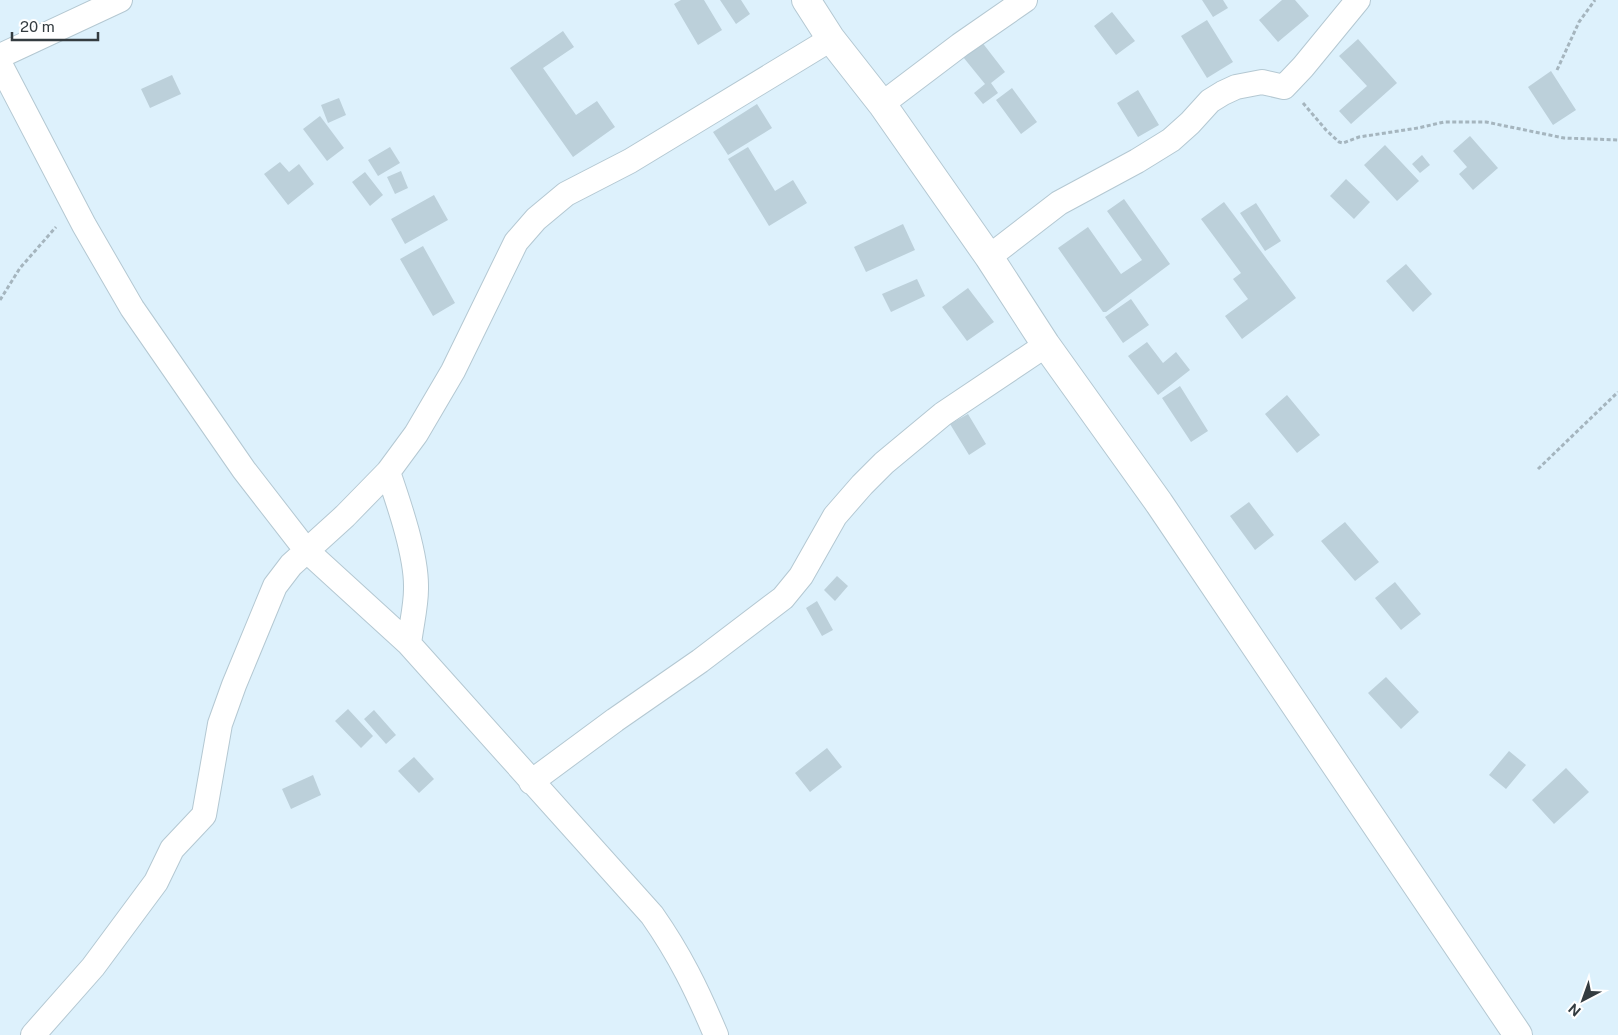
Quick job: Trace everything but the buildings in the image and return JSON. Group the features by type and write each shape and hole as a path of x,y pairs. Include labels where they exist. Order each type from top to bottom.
{"street":[{"path":"0,56 120,0"},
{"path":"806,0 832,39 882,104 989,257 1046,345 1159,503 1518,1035"},
{"path":"882,104 960,45 1024,0"},
{"path":"989,257 1059,202 1137,161 1170,140 1190,123 1210,101 1223,93 1236,87 1262,82 1284,87 1304,67 1358,0"},
{"path":"34,1035 93,967 156,882 172,849 204,815 209,798 210,775 220,724 234,685 276,586 291,565 345,516 388,472 416,434 448,379 516,242 536,219 566,194 617,166 630,161 832,39"},
{"path":"0,64 74,206 138,316 244,470 306,550 409,644 652,915 673,944 695,986 716,1035"},
{"path":"531,782 708,655 782,598 801,576 835,516 884,463 943,414 1046,345"},
{"path":"388,472 397,498 414,566 416,589 409,644"}],"path":[{"path":"1557,70 1579,22 1595,0"},
{"path":"1284,87 1305,104 1326,130 1339,142 1343,143 1359,137 1444,122 1486,122 1564,138 1618,140"},
{"path":"0,300 20,268 74,206"},
{"path":"1538,469 1618,392"}]}
